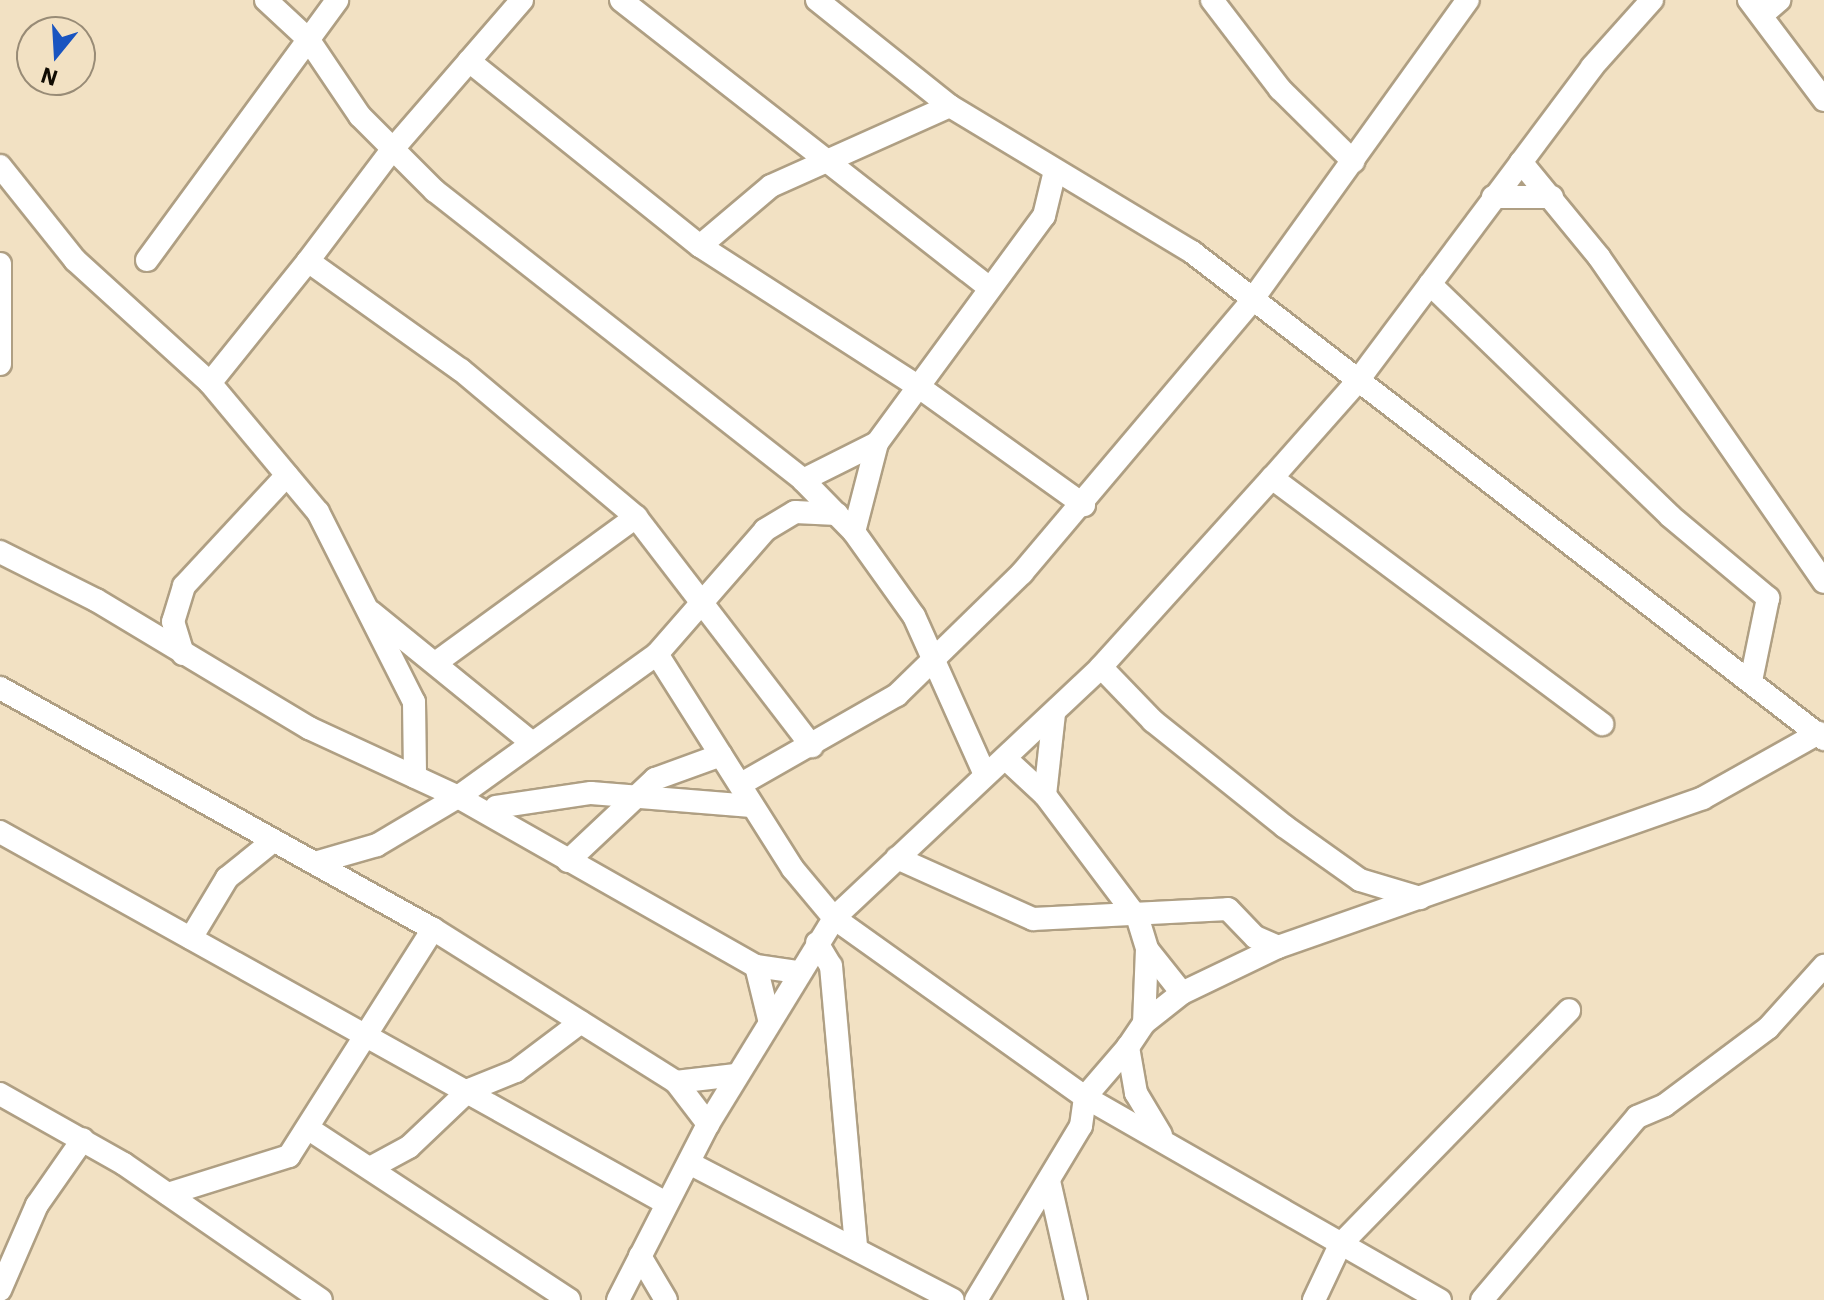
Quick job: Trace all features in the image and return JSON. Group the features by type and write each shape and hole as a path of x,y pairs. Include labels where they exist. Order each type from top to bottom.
{"street":[{"path":"266,0 308,39 322,64 391,151 494,242 806,482 854,532 891,579 935,661 985,775"},
{"path":"147,260 287,62 337,0"},
{"path":"210,383 391,151 522,0"},
{"path":"621,0 829,158 990,288"},
{"path":"817,0 950,106 1054,175 1192,252 1250,303 1821,736 1703,798 1278,947 1182,993 1144,1023 1128,1047 1085,1097 1081,1126 976,1300"},
{"path":"1212,0 1280,89 1353,161"},
{"path":"741,784 897,695 935,661 1084,505 1250,303 1468,0"},
{"path":"623,1299 640,1256 708,1124 797,972 834,918 1101,667 1272,478 1356,383 1493,197 1652,0"},
{"path":"1763,5 1824,100"},
{"path":"469,61 700,246 919,387 1084,505"},
{"path":"287,62 322,64"},
{"path":"700,246 771,186 950,106"},
{"path":"1521,162 1552,197 1824,582"},
{"path":"0,166 75,260 210,383 318,512 414,702 415,777"},
{"path":"854,532 877,443 1044,216 1054,175"},
{"path":"1044,216 1087,194"},
{"path":"1493,197 1552,197"},
{"path":"308,261 461,370 636,517 812,746"},
{"path":"0,264 0,364"},
{"path":"1430,284 1670,516 1768,598 1751,681"},
{"path":"795,512 806,482 877,443"},
{"path":"183,654 173,622 184,586 287,475"},
{"path":"1272,478 1602,724"},
{"path":"318,862 377,845 458,797 498,769 530,741 657,654 765,530 795,512 837,514"},
{"path":"437,662 636,517"},
{"path":"1,553 309,728 495,812 568,861 756,966 797,972"},
{"path":"370,611 437,662 530,741"},
{"path":"657,654 741,784 751,806 834,918 1085,1097 1161,1136 1340,1245 1440,1300"},
{"path":"1101,667 1153,721 1284,826 1360,880 1422,899"},
{"path":"0,688 273,841 318,862 433,929 676,1082 708,1124"},
{"path":"1045,795 1054,714"},
{"path":"568,861 668,771 721,755"},
{"path":"1005,758 1045,795 1138,919 1147,949 1144,1023"},
{"path":"495,812 498,769"},
{"path":"495,812 591,793 751,806"},
{"path":"0,832 191,938 372,1033 666,1203"},
{"path":"191,938 227,878 273,841"},
{"path":"897,858 1033,919 1138,919 1228,909 1255,937 1278,947"},
{"path":"168,1194 279,1163 309,1129 372,1033 433,929"},
{"path":"817,943 831,966 856,1248"},
{"path":"1147,949 1182,993"},
{"path":"756,966 769,1019"},
{"path":"1482,1300 1637,1117 1665,1105 1768,1028 1824,966"},
{"path":"1314,1300 1340,1245 1569,1010"},
{"path":"372,1167 409,1147 469,1090 516,1071 581,1022"},
{"path":"1128,1047 1136,1093 1161,1136"},
{"path":"676,1082 736,1075"},
{"path":"0,1094 83,1139 168,1194 306,1297"},
{"path":"1081,1126 1111,1111"},
{"path":"309,1129 372,1167 569,1300"},
{"path":"0,1290 37,1205 83,1139"},
{"path":"689,1163 953,1300"},
{"path":"1049,1181 1076,1300"},
{"path":"640,1256 666,1300"},
{"path":"278,1276 280,1300"}]}
